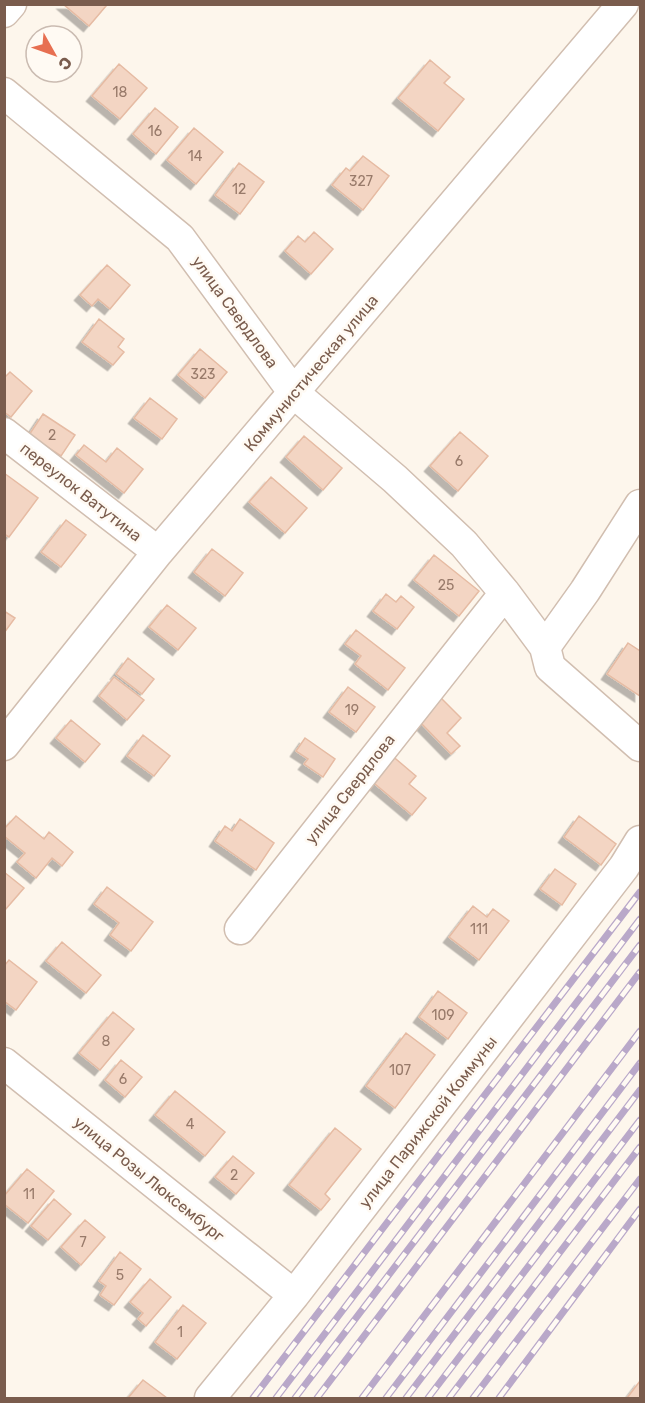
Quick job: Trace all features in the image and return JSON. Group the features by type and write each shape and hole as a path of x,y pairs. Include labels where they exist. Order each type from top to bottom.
{"street":[{"path":"4,12 11,4"},
{"name":"Коммунистическая улица","path":"4,745 158,552 623,4"},
{"name":"улица Свердлова","path":"4,93 180,238 294,393 395,480 464,544 505,593 545,647 550,667 640,746"},
{"name":"переулок Ватутина","path":"4,433 158,552"},
{"path":"545,647 585,591 640,504"},
{"name":"улица Свердлова","path":"240,929 505,593"},
{"name":"улица Парижской Коммуны","path":"210,1398 294,1295 617,877 640,841"},
{"name":"улица Розы Люксембург","path":"4,1063 294,1295"}],"building":[{"path":"63,4 104,4 106,6 89,26"},
{"path":"430,60 450,77 444,83 464,99 438,131 398,98"},
{"path":"119,64 147,88 120,119 92,96"},
{"path":"155,108 178,127 156,154 133,134"},
{"path":"194,128 223,152 196,184 167,160"},
{"path":"363,156 389,176 363,210 332,185 346,168 350,171"},
{"path":"239,163 264,182 240,214 215,195"},
{"path":"314,232 333,249 311,274 285,251 298,236 305,242"},
{"path":"107,265 130,285 110,309 98,299 92,306 80,295"},
{"path":"99,319 124,339 118,347 124,352 113,365 82,342"},
{"path":"200,349 227,372 205,398 178,375"},
{"path":"10,372 32,391 11,417 4,412 4,378"},
{"path":"150,398 177,419 162,439 134,418"},
{"path":"43,414 75,435 61,456 29,435"},
{"path":"460,432 488,456 458,491 430,466"},
{"path":"304,436 342,468 323,490 286,457"},
{"path":"84,445 106,462 117,448 143,469 124,493 76,455"},
{"path":"4,473 38,498 9,537 4,534"},
{"path":"271,477 307,508 285,533 249,502"},
{"path":"66,520 86,535 61,567 41,552"},
{"path":"212,549 243,573 225,596 194,572"},
{"path":"434,555 479,591 459,616 414,580"},
{"path":"386,594 396,602 401,596 414,607 397,629 373,611"},
{"path":"167,605 196,628 178,650 149,627"},
{"path":"4,611 15,618 4,633"},
{"path":"356,630 405,668 388,690 355,664 361,656 345,644"},
{"path":"628,643 640,651 640,696 607,674"},
{"path":"128,658 154,679 142,694 116,674"},
{"path":"114,677 144,700 127,720 99,696"},
{"path":"348,687 375,707 356,732 329,712"},
{"path":"440,697 461,718 447,733 460,746 451,754 418,720"},
{"path":"71,720 100,744 85,762 56,738"},
{"path":"143,735 170,756 154,776 127,756"},
{"path":"305,738 335,759 323,777 304,764 308,759 296,751"},
{"path":"390,754 416,776 409,784 426,798 412,815 369,779"},
{"path":"16,816 44,839 49,832 73,852 62,866 52,858 36,878 17,862 25,853 4,836 4,829"},
{"path":"579,816 616,844 601,865 564,837"},
{"path":"240,819 274,843 256,870 215,841 225,826 232,831"},
{"path":"555,869 576,884 562,905 540,889"},
{"path":"4,872 24,888 5,910 4,909"},
{"path":"107,887 153,922 131,951 110,935 119,923 94,904"},
{"path":"473,906 487,917 493,909 509,921 479,960 449,937"},
{"path":"62,942 101,975 86,993 46,961"},
{"path":"9,960 37,982 16,1010 4,1001 4,966"},
{"path":"438,991 467,1013 448,1039 419,1017"},
{"path":"113,1012 134,1029 100,1070 79,1053"},
{"path":"406,1033 435,1055 395,1108 366,1086"},
{"path":"121,1060 142,1077 125,1097 105,1080"},
{"path":"175,1091 225,1132 205,1156 155,1115"},
{"path":"335,1128 361,1149 325,1194 330,1199 321,1210 289,1185"},
{"path":"233,1156 254,1173 236,1194 215,1177"},
{"path":"27,1169 54,1191 28,1223 4,1204 4,1196"},
{"path":"54,1199 71,1214 48,1240 31,1226"},
{"path":"85,1220 105,1237 81,1265 61,1247"},
{"path":"120,1252 141,1269 114,1305 100,1295 106,1286 99,1281"},
{"path":"150,1279 171,1297 146,1326 138,1319 143,1313 130,1302"},
{"path":"183,1305 206,1323 177,1359 155,1342"},
{"path":"143,1380 167,1398 128,1398"},
{"path":"640,1381 640,1398 627,1398"}],"railway":[{"path":"253,1398 640,892"},
{"path":"276,1398 640,919"},
{"path":"295,1398 640,945"},
{"path":"317,1398 640,972"},
{"path":"362,1398 640,1031"},
{"path":"386,1398 640,1063"},
{"path":"406,1398 640,1090"},
{"path":"428,1398 640,1120"},
{"path":"449,1398 640,1147"},
{"path":"473,1398 640,1179"},
{"path":"499,1398 640,1209"}]}
